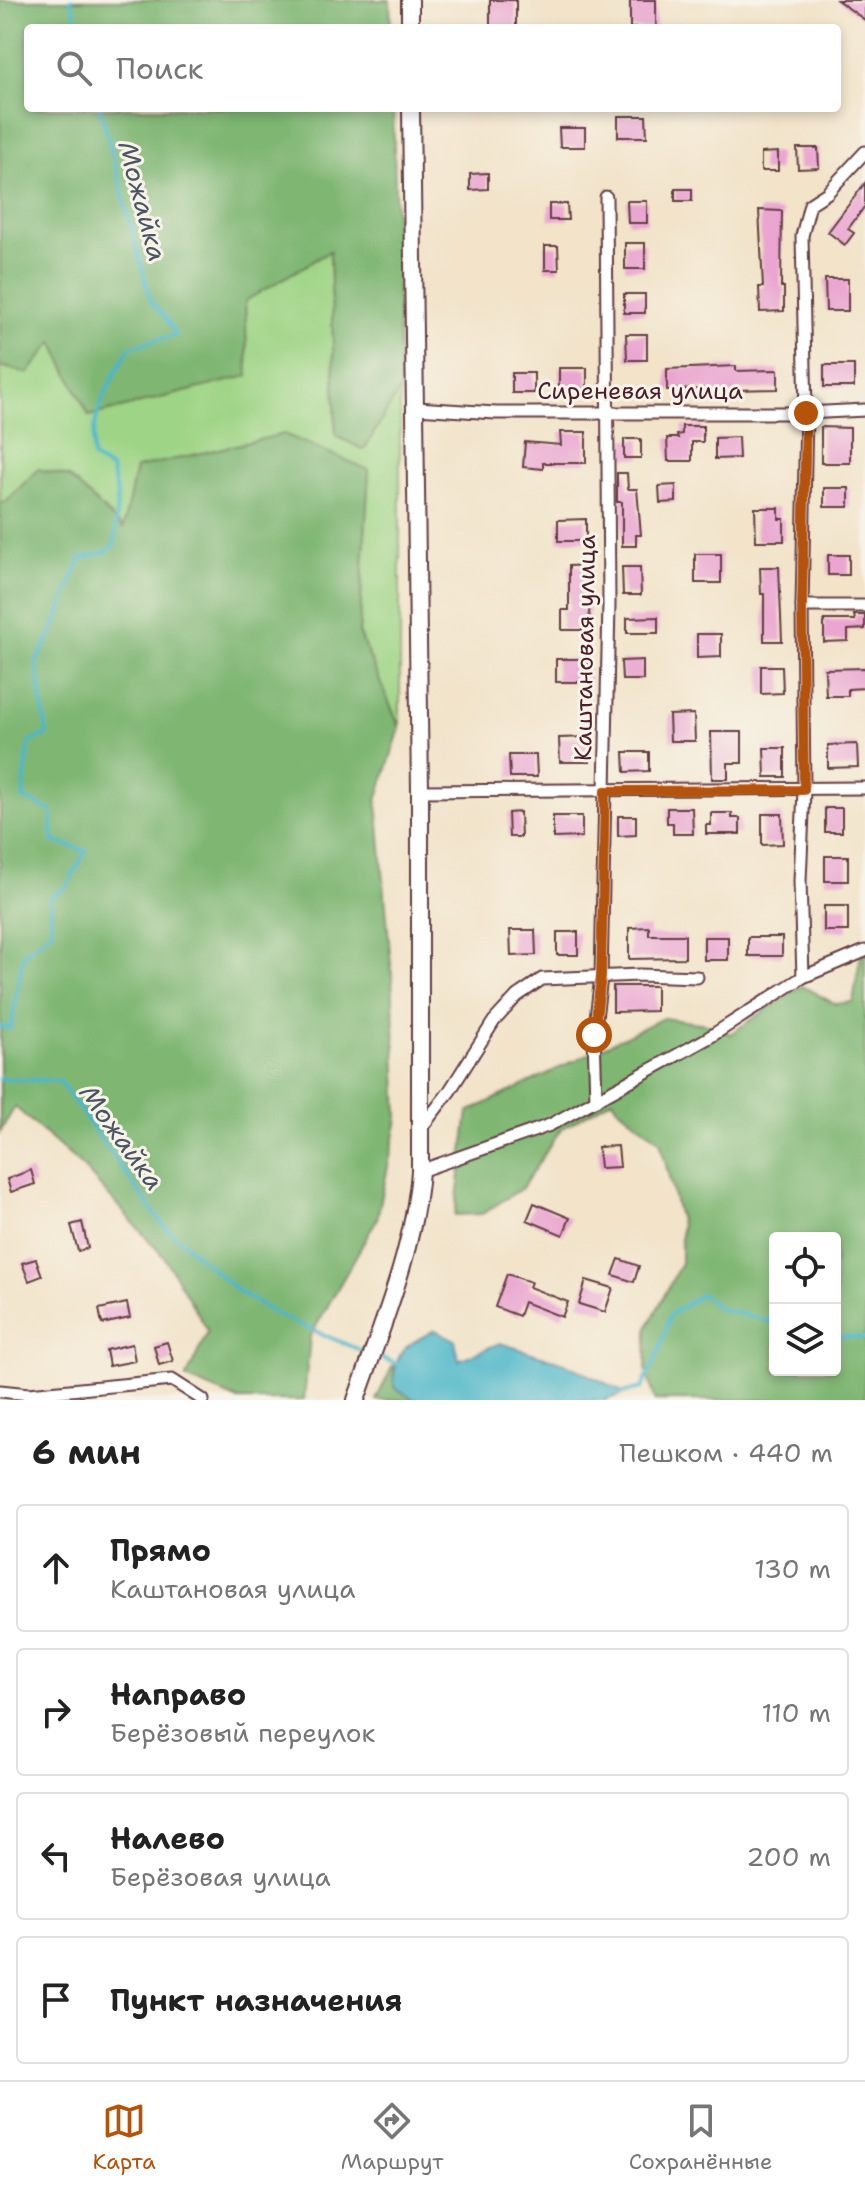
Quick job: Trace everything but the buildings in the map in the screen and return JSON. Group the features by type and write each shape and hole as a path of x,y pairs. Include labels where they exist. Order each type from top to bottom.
{"main road":[{"path":"410,0 410,24"},
{"path":"356,1400 410,1238 417,1206 422,1127 411,112"}],"street":[{"path":"803,977 800,881 804,790 802,606 806,413 802,236 810,204 827,193 865,152"},
{"name":"Каштановая улица","path":"596,1100 594,1035 601,977 609,604 606,197"},
{"name":"Сиреневая улица","path":"416,408 496,413 806,413 865,410"},
{"path":"802,606 865,606"},
{"path":"420,791 865,788"},
{"path":"420,1171 550,1125 708,1038 803,977 865,951"},
{"path":"422,1127 449,1092 494,1021 517,996 542,979 697,977"},
{"path":"0,1391 29,1394 172,1380 203,1400"}],"green space":[{"path":"0,0 390,0 391,24 24,24 24,112 393,112 400,389 364,450 336,436 330,251 245,301 248,376 89,416 53,342 28,373 0,366"},
{"path":"330,251 336,435 364,449 400,389 400,728 359,633 369,470 123,528 69,477 38,469 7,501 0,503 0,366 28,373 53,341 247,376 245,301"},
{"path":"284,434 369,470 359,633 400,728 377,800 392,976 398,1119 377,1219 310,1337 304,1400 239,1400 186,1378 208,1331 164,1257 84,1168 15,1107 0,1132 0,503 7,501 38,469 69,477 123,528 136,468"},
{"path":"861,953 865,953 865,1400 655,1400 646,1369 647,1329 681,1263 681,1225 660,1141 618,1108 613,1099 561,1129 522,1188 482,1214 455,1215 468,1112 663,1018 707,1024 730,1034 802,986 835,1004 853,1002"},
{"path":"394,1363 394,1387 415,1400 376,1400"}],"water":[{"path":"435,1330 455,1340 459,1360 500,1343 564,1363 626,1393 605,1400 415,1400 394,1387 396,1365 408,1346"}],"waterway":[{"name":"Можайка","path":"71,0 78,24"},
{"path":"0,1027 11,1028 23,955 51,931 50,897 66,888 86,851 53,841 51,811 23,798 29,743 47,734 36,663 56,623 80,559 106,552 115,543 117,495 111,469 93,458 98,413 130,347 176,335 151,302 101,112"},
{"path":"0,1079 59,1081 162,1224 236,1290 279,1316 367,1353"},
{"path":"622,1393 642,1388 659,1351 670,1315 702,1294 717,1308 769,1321"},
{"path":"841,1336 865,1338"},
{"path":"375,1356 397,1364"}],"route":[{"path":"594,1035 601,977 605,791 804,790 802,606 806,413"}]}
